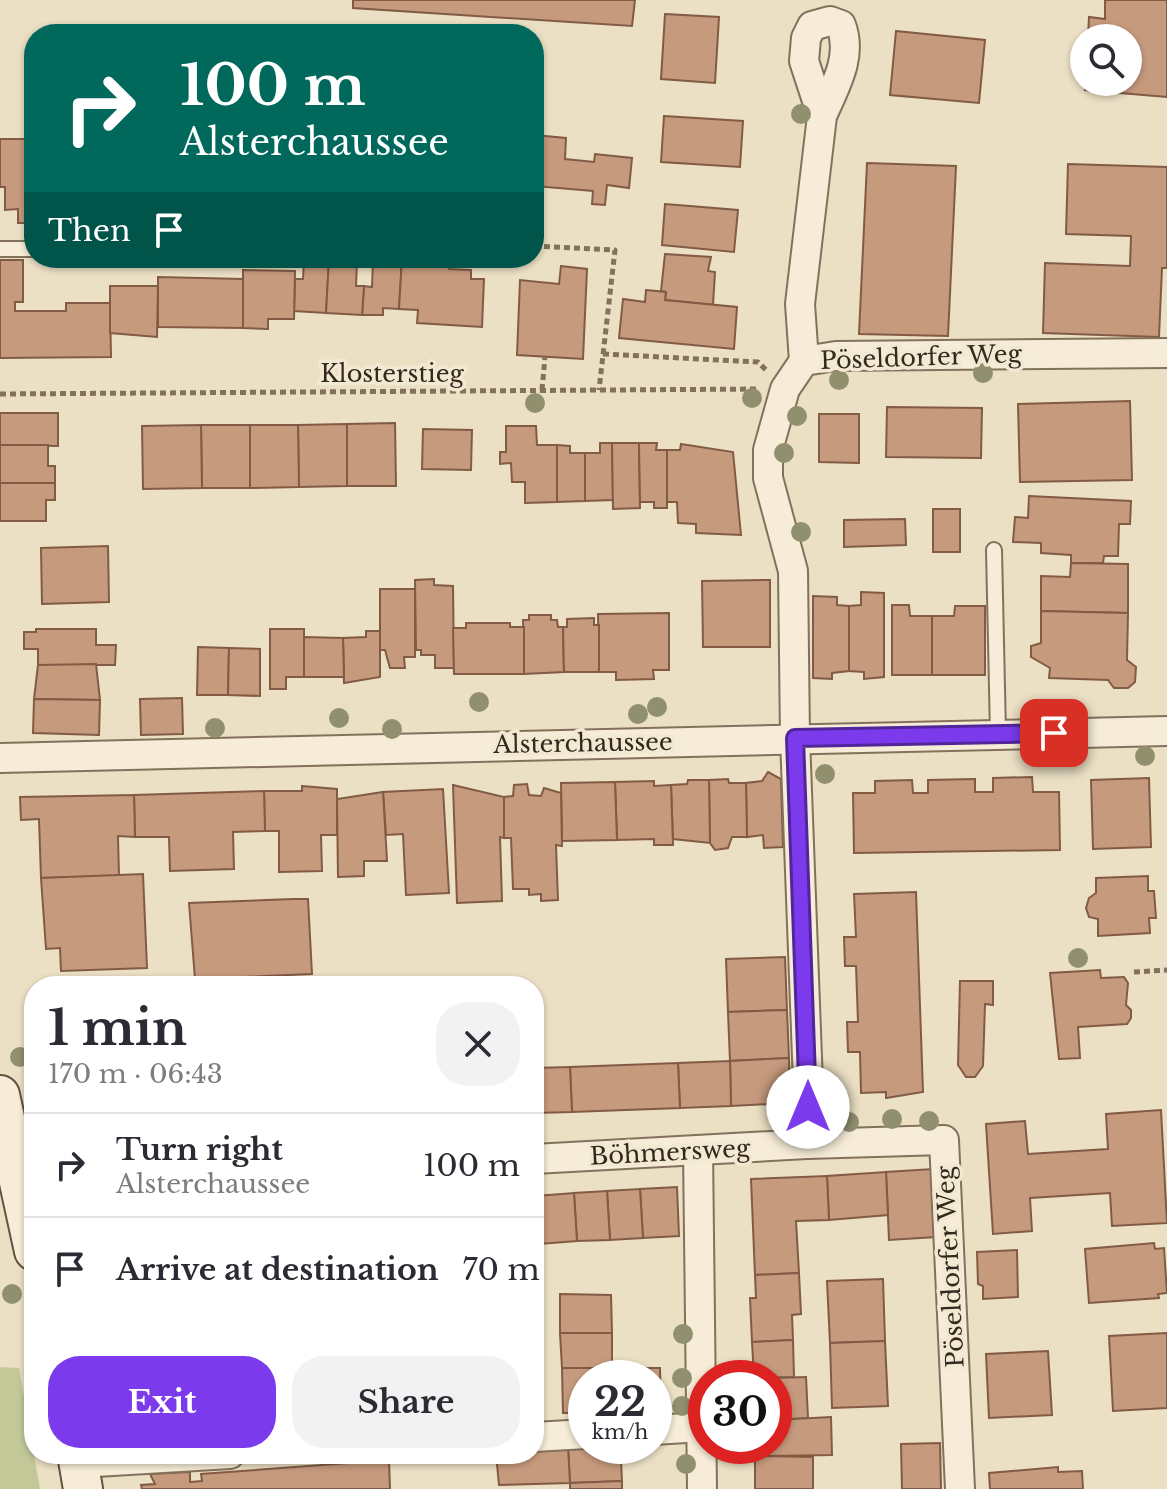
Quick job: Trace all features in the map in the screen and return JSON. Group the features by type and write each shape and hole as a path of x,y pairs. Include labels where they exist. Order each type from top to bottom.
{"street":[{"path":"804,361 800,304 822,116"},
{"name":"Pöseldorfer Weg","path":"960,1489 944,1140 807,1144 808,1084 795,738 793,571 768,478 770,435 785,389 804,361 836,356 1167,353"},
{"name":"Alsterchaussee","path":"0,758 1167,731"},
{"path":"0,1095 24,1181"},
{"name":"Böhmersweg","path":"544,1158 807,1144"},
{"path":"698,1150 701,1360"},
{"path":"544,1436 568,1435"},
{"path":"80,1469 130,1464"},
{"path":"702,1464 702,1489"}],"lane":[{"path":"0,249 24,249"},
{"path":"994,550 998,734"}],"path":[{"path":"544,246 615,250 599,390"},
{"path":"603,354 758,362"},
{"path":"542,390 545,357"},
{"name":"Klosterstieg","path":"0,394 785,389"},
{"path":"1134,972 1167,970"}],"green space":[{"path":"0,1367 19,1368 24,1397 24,1464 36,1464 40,1489 0,1489"}],"building":[{"path":"353,0 635,0 632,26 353,8"},
{"path":"1105,0 1167,0 1167,97 1142,95 1142,24 1089,24 1089,17 1105,19"},
{"path":"665,14 719,17 715,83 661,79"},
{"path":"896,31 985,40 979,103 890,95"},
{"path":"664,116 743,121 740,167 661,162"},
{"path":"544,136 566,138 565,159 594,162 595,154 632,158 629,188 607,185 605,205 592,204 593,191 544,187"},
{"path":"0,139 24,139 24,223 18,223 18,209 5,210 5,187 0,187"},
{"path":"867,163 956,166 948,336 859,334"},
{"path":"1068,164 1167,167 1167,268 1162,268 1159,337 1043,333 1045,263 1130,266 1131,236 1066,234"},
{"path":"665,204 738,210 734,252 662,245"},
{"path":"665,254 711,257 708,271 715,272 713,305 665,300 666,292 661,291"},
{"path":"0,260 23,260 23,302 15,302 15,311 66,311 66,303 110,303 111,357 0,358"},
{"path":"561,266 587,269 583,359 517,355 520,280 559,284"},
{"path":"304,268 328,268 326,313 294,311 295,279 303,279"},
{"path":"328,268 357,268 356,286 364,286 362,315 326,313"},
{"path":"373,268 401,268 399,309 383,308 383,315 362,315 364,286 372,287"},
{"path":"401,268 471,270 471,279 484,279 482,327 417,323 418,310 399,309"},
{"path":"243,270 295,271 294,319 268,319 268,329 243,328"},
{"path":"158,277 243,279 243,328 158,327"},
{"path":"110,286 158,286 157,337 110,333"},
{"path":"646,290 666,292 665,300 737,307 734,349 619,338 623,299 645,302"},
{"path":"1130,401 1132,480 1020,482 1018,404"},
{"path":"887,407 982,408 981,458 886,457"},
{"path":"0,413 58,413 58,446 0,445"},
{"path":"819,414 859,414 859,463 819,462"},
{"path":"395,423 396,486 347,486 347,424"},
{"path":"347,424 347,486 299,487 298,425"},
{"path":"201,425 250,425 250,488 202,488"},
{"path":"201,425 202,488 143,489 142,426"},
{"path":"250,425 298,425 299,487 250,488"},
{"path":"506,426 536,426 537,445 557,445 557,502 525,503 525,482 512,482 511,463 500,464 500,452 506,452"},
{"path":"423,429 472,430 471,470 422,469"},
{"path":"600,443 612,443 613,500 585,501 585,453 600,453"},
{"path":"612,443 639,443 640,508 613,509"},
{"path":"639,443 657,443 656,450 667,450 667,508 654,508 654,502 640,502"},
{"path":"681,444 733,452 741,535 696,533 696,524 678,523 677,502 667,502 667,450 680,450"},
{"path":"0,445 48,445 48,466 55,466 55,483 0,483"},
{"path":"557,445 570,446 570,453 585,453 585,501 557,502"},
{"path":"0,483 55,483 55,500 46,500 46,521 0,521"},
{"path":"1029,496 1131,501 1130,524 1119,524 1118,556 1104,556 1103,563 1071,563 1071,555 1041,553 1041,543 1013,542 1015,517 1028,518"},
{"path":"933,509 960,509 960,552 933,552"},
{"path":"905,519 906,545 844,547 844,520"},
{"path":"108,546 109,602 42,604 41,548"},
{"path":"1071,563 1128,564 1128,613 1041,611 1041,576 1070,577"},
{"path":"434,579 434,585 453,586 454,668 435,668 435,655 421,655 421,650 416,650 415,580"},
{"path":"770,580 770,647 703,647 702,581"},
{"path":"380,589 415,589 415,657 404,657 405,668 390,668 385,650 380,650"},
{"path":"861,592 884,593 884,677 864,679 864,672 849,671 849,606 861,605"},
{"path":"813,596 837,597 837,605 849,606 849,671 832,673 832,679 813,678"},
{"path":"892,605 909,605 910,616 932,616 932,675 892,675"},
{"path":"955,606 985,606 985,675 932,675 932,616 954,616"},
{"path":"1041,611 1128,613 1127,660 1136,667 1135,682 1128,688 1114,688 1108,680 1049,678 1050,668 1031,657 1031,646 1041,643"},
{"path":"669,613 669,670 653,670 654,679 616,680 616,672 599,672 598,614"},
{"path":"529,615 551,615 551,620 557,620 558,627 563,627 564,672 524,674 523,620 529,620"},
{"path":"594,618 594,625 599,625 599,672 564,672 563,627 567,627 567,619"},
{"path":"466,623 510,623 510,627 524,627 524,674 454,674 453,628 466,628"},
{"path":"36,629 96,629 96,645 116,645 115,665 38,665 38,649 24,649 24,632 36,632"},
{"path":"270,629 304,629 304,677 286,677 286,689 270,689"},
{"path":"366,631 380,631 380,677 344,683 343,638 366,637"},
{"path":"304,637 343,638 344,677 304,677"},
{"path":"198,647 229,648 228,695 197,695"},
{"path":"229,648 260,649 260,696 228,695"},
{"path":"96,664 100,700 34,699 38,665"},
{"path":"182,698 183,734 141,735 140,699"},
{"path":"34,699 100,700 99,735 33,733"},
{"path":"768,772 781,779 783,847 764,848 763,835 747,837 746,783 762,781"},
{"path":"1032,777 1033,792 1059,792 1060,850 854,853 853,793 875,793 875,781 912,780 913,793 928,793 928,780 975,779 975,792 993,792 993,778"},
{"path":"1149,778 1151,847 1093,849 1091,780"},
{"path":"728,779 729,783 746,783 747,837 732,837 728,848 715,850 710,843 709,780"},
{"path":"688,780 709,780 710,843 673,839 671,785 687,784"},
{"path":"654,781 654,786 671,785 673,845 654,845 654,839 617,840 615,782"},
{"path":"615,782 617,840 562,841 561,783"},
{"path":"527,784 529,795 541,796 544,788 561,793 562,846 556,845 558,900 541,901 541,894 529,895 529,889 513,889 511,838 504,838 504,797 513,796 514,785"},
{"path":"453,785 504,797 504,838 500,837 502,901 457,903"},
{"path":"302,786 337,789 337,835 321,835 322,871 279,872 279,831 265,831 264,791 302,791"},
{"path":"443,789 449,893 406,895 403,834 386,835 383,792"},
{"path":"264,791 265,831 233,832 234,869 170,871 169,837 135,837 134,795"},
{"path":"383,792 387,861 364,861 364,876 338,877 337,799"},
{"path":"134,795 135,837 118,836 119,876 41,878 39,819 21,820 20,797"},
{"path":"143,874 147,968 61,971 60,948 46,949 41,878"},
{"path":"1148,876 1148,891 1154,891 1156,918 1149,918 1150,933 1098,936 1098,919 1089,917 1086,908 1089,898 1096,893 1096,878"},
{"path":"916,892 923,1092 886,1098 886,1092 861,1093 860,1052 848,1052 847,1022 858,1022 856,966 845,966 844,937 856,937 854,894"},
{"path":"308,899 312,974 195,976 189,903"},
{"path":"785,957 787,1010 728,1012 726,959"},
{"path":"1100,970 1101,978 1124,977 1128,983 1126,1005 1131,1010 1131,1018 1127,1024 1078,1027 1080,1058 1059,1059 1050,973"},
{"path":"960,981 993,981 993,1005 985,1004 983,1066 975,1077 966,1077 958,1065"},
{"path":"787,1010 789,1058 730,1061 728,1012"},
{"path":"789,1058 790,1103 731,1106 730,1061"},
{"path":"730,1061 731,1106 680,1108 678,1063"},
{"path":"678,1063 680,1108 572,1112 570,1067"},
{"path":"570,1067 572,1112 544,1113 544,1068"},
{"path":"1161,1110 1167,1223 1112,1226 1110,1193 1030,1198 1032,1231 993,1234 986,1124 1025,1121 1028,1154 1108,1149 1106,1114"},
{"path":"933,1169 936,1237 889,1240 886,1172"},
{"path":"886,1172 888,1215 829,1220 827,1176"},
{"path":"827,1176 829,1220 796,1221 799,1273 755,1275 751,1179"},
{"path":"677,1187 679,1236 643,1238 640,1189"},
{"path":"640,1189 643,1238 610,1240 607,1191"},
{"path":"607,1191 610,1240 577,1241 574,1193"},
{"path":"574,1193 577,1241 544,1244 544,1195"},
{"path":"1154,1243 1155,1249 1164,1248 1167,1293 1158,1294 1159,1298 1089,1303 1085,1249"},
{"path":"1017,1250 1018,1297 983,1299 983,1286 978,1284 977,1252"},
{"path":"799,1273 801,1314 792,1315 793,1340 752,1342 750,1298 756,1298 755,1275"},
{"path":"883,1279 885,1341 830,1343 827,1281"},
{"path":"560,1294 611,1295 612,1333 560,1333"},
{"path":"560,1333 612,1333 612,1360 568,1360 568,1368 562,1368"},
{"path":"1167,1333 1167,1408 1113,1411 1109,1336"},
{"path":"793,1340 794,1377 792,1360 753,1360 752,1342"},
{"path":"885,1341 888,1406 832,1408 830,1343"},
{"path":"1048,1351 1052,1415 989,1418 986,1354"},
{"path":"562,1368 568,1368 568,1413 563,1413"},
{"path":"792,1377 806,1377 808,1418 792,1419"},
{"path":"831,1417 832,1455 792,1456 792,1419"},
{"path":"940,1443 941,1489 902,1489 901,1444"},
{"path":"568,1447 570,1483 499,1485 497,1464 544,1464 544,1449"},
{"path":"792,1457 813,1457 813,1489 755,1489 755,1464 792,1464"},
{"path":"335,1464 389,1464 390,1489 142,1489 141,1485 155,1484 150,1474 190,1472 190,1482 202,1481 201,1474"},
{"path":"569,1464 621,1464 622,1481 570,1483"},
{"path":"1058,1467 1058,1472 1082,1471 1083,1489 990,1489 989,1473"},
{"path":"622,1481 622,1489 570,1489 570,1483"}],"route":[{"path":"808,1107 795,738 1054,733"}]}
